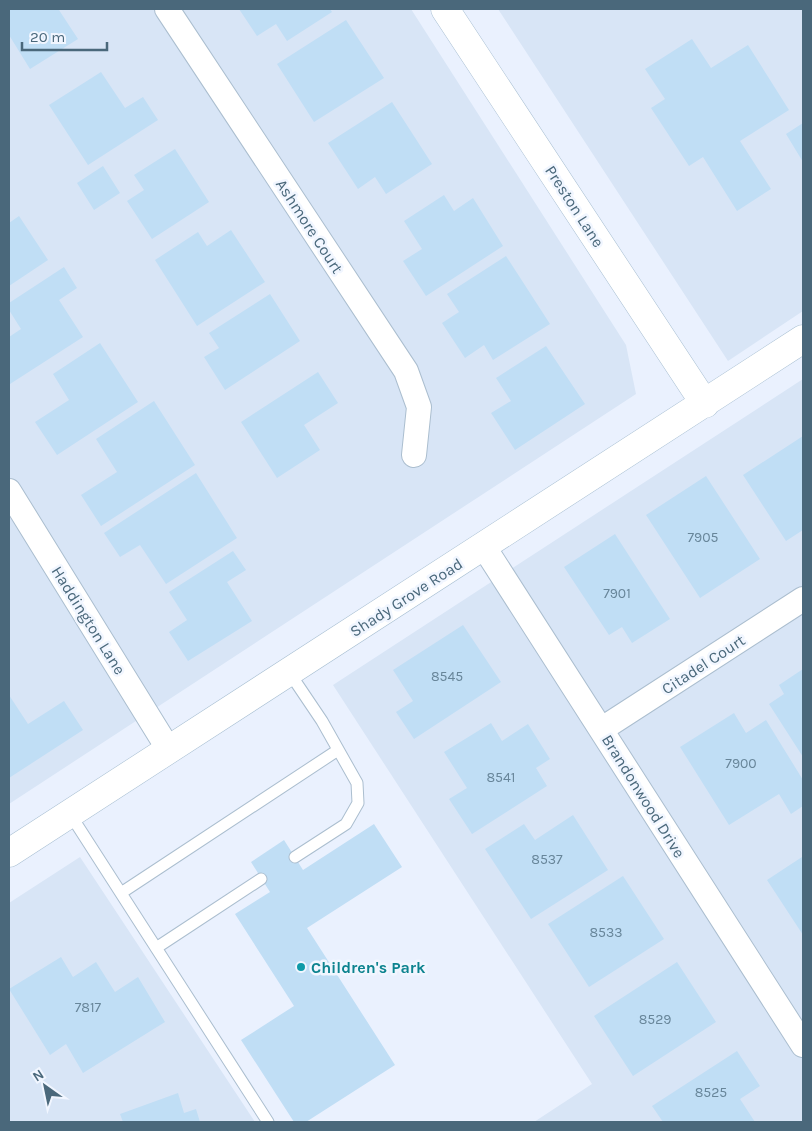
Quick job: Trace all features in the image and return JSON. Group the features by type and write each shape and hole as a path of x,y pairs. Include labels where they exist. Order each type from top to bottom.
{"street":[{"name":"Ashmore Court","path":"167,9 406,371 419,407 414,455"},
{"name":"Preston Lane","path":"445,9 705,404"},
{"name":"Shady Grove Road","path":"9,853 803,339"},
{"name":"Haddington Lane","path":"9,491 169,750"},
{"name":"Brandonwood Drive","path":"484,547 803,1045"},
{"name":"Citadel Court","path":"602,729 803,599"}],"lane":[{"path":"289,672 322,721 357,783 358,803 346,824 295,857"},
{"path":"121,893 338,750"},
{"path":"70,814 268,1122"},
{"path":"156,948 261,879"}],"shaded area":[{"path":"9,9 411,9 626,345 636,394 9,804"},
{"path":"498,9 803,9 803,311 728,361"},
{"path":"803,379 803,1122 534,1122 592,1084 333,685"},
{"path":"80,857 255,1122 9,1122 9,903"}],"building":[{"path":"9,9 61,9 59,10 78,39 30,69 9,35"},
{"path":"239,9 330,9 332,12 287,41 276,24 257,36"},
{"path":"346,20 384,78 314,122 277,64"},
{"path":"692,39 711,68 748,45 789,110 740,141 771,189 737,211 703,157 689,166 651,108 665,99 645,69"},
{"path":"101,72 125,108 143,97 158,120 88,165 49,105"},
{"path":"392,102 432,164 386,194 375,177 358,189 328,143"},
{"path":"803,123 803,162 786,134"},
{"path":"175,149 209,202 152,239 127,201 144,190 134,175"},
{"path":"103,166 120,193 94,210 77,183"},
{"path":"444,195 454,211 473,198 503,246 426,296 403,261 422,249 404,221"},
{"path":"19,216 48,260 9,286 9,223"},
{"path":"231,230 265,282 197,326 155,260 198,232 207,246"},
{"path":"506,256 550,324 493,360 484,345 465,358 442,323 459,312 447,294"},
{"path":"64,267 77,288 59,300 83,337 10,384 9,337 21,329 9,310 9,303"},
{"path":"270,294 300,341 225,390 204,357 219,348 209,333"},
{"path":"100,343 138,402 57,455 35,422 69,400 53,374"},
{"path":"546,346 585,404 515,450 491,413 511,401 496,378"},
{"path":"318,372 338,403 304,425 320,450 277,478 241,422"},
{"path":"154,401 195,465 101,526 81,495 117,472 96,439"},
{"path":"803,436 803,530 786,541 743,475"},
{"path":"196,473 237,538 166,584 140,545 120,557 104,533"},
{"path":"706,476 760,559 700,598 646,515"},
{"path":"615,534 670,619 632,643 622,627 609,635 564,567"},
{"path":"233,551 246,570 227,582 252,621 188,661 169,632 187,620 169,592"},
{"path":"463,625 501,682 414,739 396,712 413,701 393,670"},
{"path":"803,669 803,757 769,704 784,694 779,685"},
{"path":"9,695 28,724 64,701 83,730 9,778"},
{"path":"734,713 746,733 766,720 803,780 803,806 791,814 779,794 729,825 680,747"},
{"path":"491,723 502,741 528,724 550,759 536,768 547,786 472,834 449,799 467,788 444,752"},
{"path":"573,815 608,870 531,919 485,849 524,824 535,840"},
{"name":"Children's Park","path":"374,824 402,867 307,928 395,1065 306,1122 294,1122 241,1040 294,1006 235,914 270,892 251,862 284,840 303,870"},
{"path":"802,857 803,859 803,935 767,880"},
{"path":"623,876 664,939 589,987 548,924"},
{"path":"61,957 73,977 96,962 115,992 138,977 165,1022 83,1073 66,1044 50,1055 9,989"},
{"path":"677,962 716,1022 633,1076 594,1016"},
{"path":"737,1051 760,1086 740,1099 755,1122 663,1122 652,1106"},
{"path":"178,1093 184,1113 196,1109 200,1122 123,1122 120,1114"}],"place":[{"name":"Children's Park","path":"301,967"}]}
